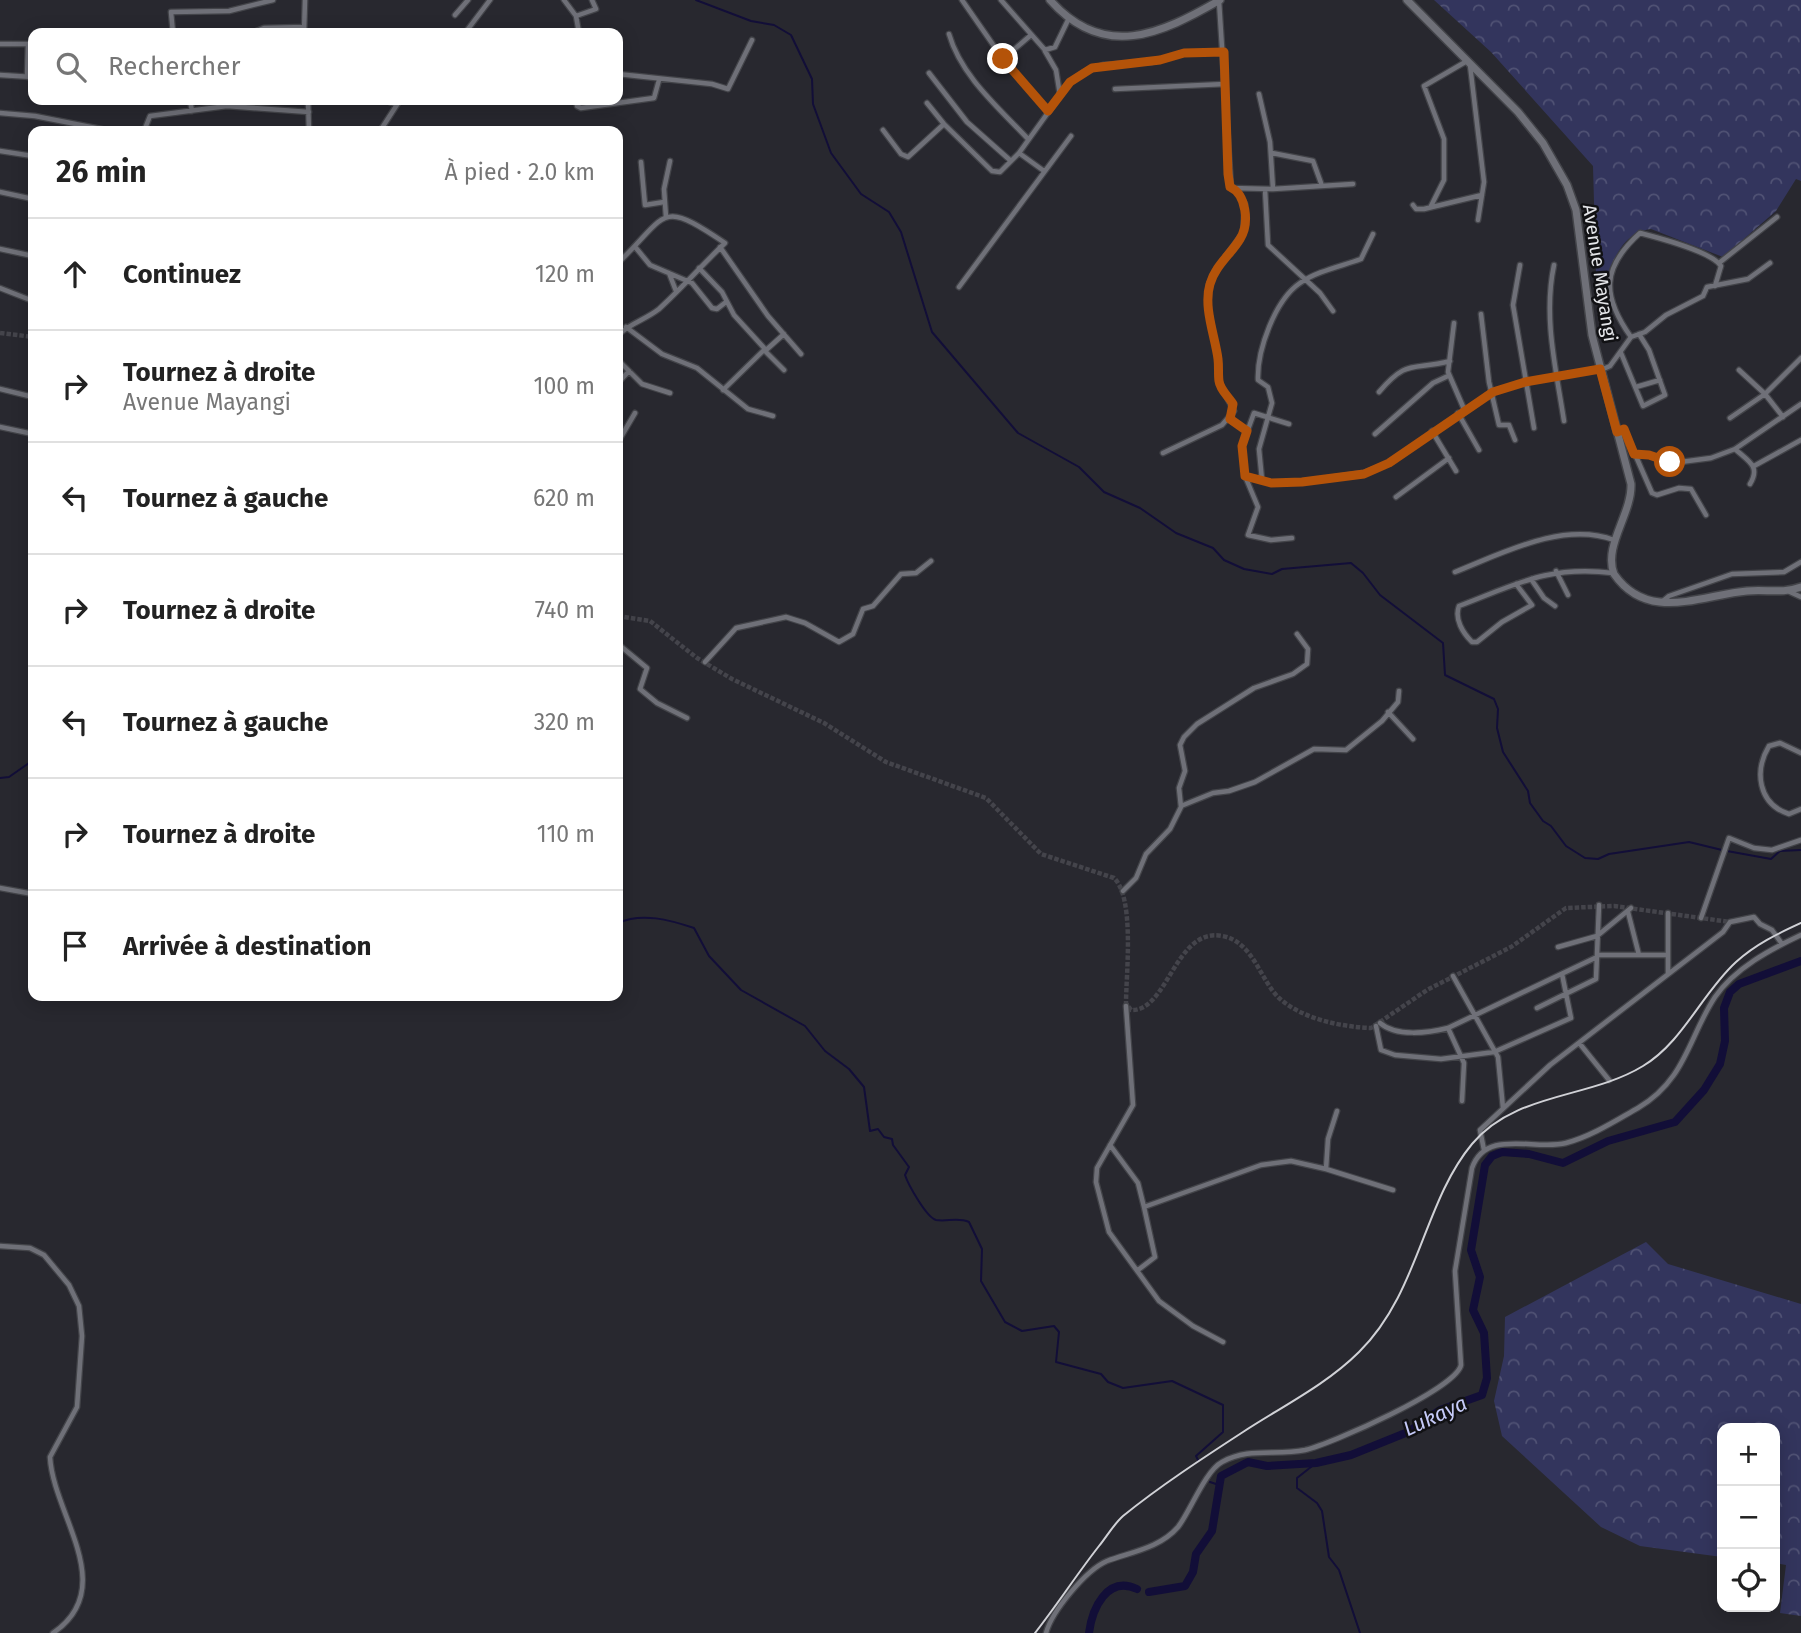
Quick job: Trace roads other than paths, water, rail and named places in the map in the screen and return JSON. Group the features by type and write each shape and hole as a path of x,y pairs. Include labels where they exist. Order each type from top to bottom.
{"street":[{"path":"173,28 171,12 229,11 273,0"},
{"path":"304,28 305,0"},
{"path":"455,15 468,0"},
{"path":"471,28 490,0"},
{"path":"564,0 576,16 578,28"},
{"path":"576,16 596,8 592,0"},
{"path":"962,0 1003,59 1048,111"},
{"path":"1002,0 1045,50 1056,70 1060,96"},
{"path":"1052,0 1069,18 1100,34 1134,36 1166,29 1220,0 1230,187 1273,189 1321,183 1353,184"},
{"name":"Avenue Mayangi","path":"1407,0 1543,143 1572,196 1583,256 1588,317 1631,493 1611,560 1613,573"},
{"path":"1045,50 1055,47 1069,18"},
{"path":"950,34 956,54 972,76 1028,139"},
{"path":"1003,59 1031,35"},
{"path":"623,75 712,84 728,89 752,40"},
{"path":"0,44 28,46"},
{"path":"927,103 944,124 992,171 1003,171 1077,76 1103,65 1152,62 1184,53 1224,52"},
{"path":"1431,206 1444,180 1444,139 1424,86 1468,63 1484,182 1478,220"},
{"path":"0,75 27,77 28,69"},
{"path":"929,73 967,122 1011,162"},
{"path":"623,102 654,98 659,80"},
{"path":"1115,89 1225,84"},
{"path":"1259,94 1272,153 1273,189"},
{"path":"191,105 192,111"},
{"path":"308,105 309,126"},
{"path":"383,126 396,105"},
{"path":"577,105 581,108 603,105"},
{"path":"146,126 150,116 227,106 309,112"},
{"path":"0,113 34,116 85,126"},
{"path":"883,130 902,155 908,157 944,124"},
{"path":"959,287 1071,136"},
{"path":"0,151 28,155"},
{"path":"1019,153 1044,171"},
{"path":"1272,153 1313,161 1321,183"},
{"path":"666,217 664,202 670,160"},
{"path":"641,162 645,205 664,202"},
{"path":"1230,419 1233,404 1219,382 1218,358 1208,307 1209,285 1215,271 1243,233 1245,204 1235,189"},
{"path":"1265,189 1266,241 1304,281 1320,292 1333,311"},
{"path":"0,192 28,199"},
{"path":"1413,205 1416,209 1482,195"},
{"path":"623,259 636,248 659,219 666,217 679,215 725,243 650,315 623,330"},
{"path":"1715,286 1719,263 1777,217"},
{"path":"1631,337 1614,313 1609,279 1632,239 1640,233 1684,245 1719,263"},
{"path":"1262,480 1259,449 1270,417 1272,396 1269,387 1258,380 1259,355 1287,297 1304,281 1362,258 1365,245 1373,234"},
{"path":"720,247 801,354"},
{"path":"0,248 28,255"},
{"path":"636,248 647,263 687,280 712,308 717,309 726,302"},
{"path":"1245,476 1262,480 1302,482 1364,474 1389,463 1458,413 1493,392 1525,382 1608,368 1631,337 1703,296 1707,287 1748,278 1770,263"},
{"path":"1520,265 1513,302 1534,428"},
{"path":"1554,265 1549,288 1550,325 1564,421"},
{"path":"699,268 722,292 726,302 765,351 785,370"},
{"path":"669,272 676,292"},
{"path":"0,288 28,299"},
{"path":"1481,314 1500,425 1509,425 1515,440"},
{"path":"1454,323 1448,376 1464,409"},
{"path":"626,327 662,354 697,368 754,412 773,416"},
{"path":"723,390 784,334"},
{"path":"1621,353 1643,406 1665,396 1649,350 1639,334"},
{"path":"1730,418 1765,394 1801,358"},
{"path":"1379,392 1397,372 1416,365 1450,361"},
{"path":"623,365 650,388 670,393"},
{"path":"1739,370 1765,394 1783,417"},
{"path":"623,378 629,371"},
{"path":"1375,434 1433,383 1448,376"},
{"path":"1636,387 1660,380"},
{"path":"0,390 28,396"},
{"path":"1634,454 1685,463 1735,449 1801,404"},
{"path":"623,433 635,413"},
{"path":"1458,413 1479,450"},
{"path":"1289,424 1252,414 1242,446 1245,476 1258,507 1248,535 1271,540 1292,538"},
{"path":"1230,419 1247,431"},
{"path":"1163,453 1230,419"},
{"path":"0,427 28,433"},
{"path":"1617,432 1624,429 1653,493 1657,495 1679,488 1691,489 1706,515"},
{"path":"1432,431 1456,471"},
{"path":"1754,466 1801,440"},
{"path":"1735,449 1754,466 1756,474 1750,484"},
{"path":"1396,498 1448,458"},
{"path":"1455,572 1502,553 1573,533 1597,534 1616,541"},
{"path":"705,662 736,628 786,617 805,623 839,642 853,634 863,609 873,606 900,575 916,573 931,561"},
{"path":"1662,602 1669,596 1732,574 1784,572 1801,562"},
{"path":"1516,584 1532,605 1502,622 1477,642 1472,642 1462,631 1457,609 1516,584 1556,571 1574,569 1613,573 1638,594 1662,602 1687,604 1745,591 1789,591 1801,587"},
{"path":"1556,571 1568,595"},
{"path":"1531,579 1544,598 1555,606"},
{"path":"1789,591 1801,597"},
{"path":"1123,891 1136,878 1150,848 1170,829 1181,806 1179,789 1185,771 1180,744 1184,737 1197,724 1254,688 1291,675 1307,664 1308,649 1297,634"},
{"path":"623,648 647,668 639,689 657,703 688,718"},
{"path":"1181,806 1213,793 1257,782 1314,749 1346,750 1370,733 1398,702 1399,691"},
{"path":"1388,712 1413,739"},
{"path":"1801,753 1780,743 1769,746 1761,776 1764,795 1773,808 1788,814 1801,809"},
{"path":"1701,918 1729,838 1754,848 1770,850 1801,840"},
{"path":"0,888 28,893"},
{"path":"1537,1008 1595,981 1599,905"},
{"path":"1558,947 1597,936 1630,910 1640,955"},
{"path":"1668,913 1668,974"},
{"path":"1484,1150 1480,1130 1503,1108 1550,1065 1723,932 1730,922 1754,917 1760,925 1772,930 1782,944"},
{"path":"1046,1633 1054,1615 1091,1570 1149,1546 1178,1527 1192,1500 1208,1481 1210,1471 1220,1463 1245,1452 1300,1451 1327,1443 1406,1408 1456,1376 1461,1365 1456,1266 1472,1168 1484,1150 1500,1143 1540,1146 1570,1142 1587,1136 1641,1107 1684,1062 1710,1006 1722,988 1751,963 1801,935"},
{"path":"1562,974 1572,1011 1570,1019 1494,1052 1462,1057 1422,1058 1382,1051 1378,1025 1387,1029 1427,1032 1448,1028 1597,956 1666,955"},
{"path":"1453,976 1498,1059 1503,1108"},
{"path":"1126,1006 1133,1105 1097,1166 1096,1182 1108,1232 1163,1304 1223,1342"},
{"path":"1448,1028 1462,1057 1462,1101"},
{"path":"1580,1044 1609,1080"},
{"path":"1326,1170 1328,1139 1338,1111"},
{"path":"1110,1145 1138,1183 1144,1207 1154,1257 1138,1270"},
{"path":"1144,1207 1261,1165 1291,1161 1393,1190"},
{"path":"0,1246 30,1248 44,1255 69,1285 79,1306 82,1336 77,1407 50,1457 60,1503 74,1533 83,1588 74,1613 67,1623 53,1633"}],"waterway":[{"path":"696,0 751,21 774,25 791,35 812,79 813,104 831,153 861,194 889,212 901,232 932,332 1018,433 1079,467 1104,492 1140,508 1176,533 1213,548 1224,560 1244,569 1272,574 1282,569 1351,563 1363,573 1380,595 1443,643 1445,675 1494,699 1498,709 1497,728 1503,752 1528,791 1530,803 1566,846 1585,858 1598,859 1609,854 1689,842 1722,850"},
{"path":"0,778 9,777 28,764"},
{"path":"1727,851 1771,859 1780,851 1801,850"},
{"path":"623,921 646,918 666,920 694,928 709,956 741,990 805,1026 825,1051 849,1069 864,1087 870,1131 878,1129 884,1137 892,1139 893,1145 909,1167 905,1175 927,1213 936,1220 969,1222 982,1249 981,1281 1005,1322 1022,1331 1054,1326 1059,1332 1056,1362 1101,1374 1108,1382 1123,1388 1172,1381 1223,1405 1223,1432 1196,1456 1198,1460"},
{"name":"Lukaya","path":"1149,1592 1185,1586 1193,1572 1196,1554 1212,1531 1221,1476 1248,1462 1267,1466 1316,1463 1351,1455 1408,1432 1440,1410 1482,1395 1487,1378 1484,1333 1473,1310 1480,1277 1471,1250 1485,1165 1492,1156 1502,1152 1529,1154 1563,1163 1608,1141 1675,1122 1704,1090 1720,1064 1725,1041 1724,1008 1730,992 1739,984 1801,961"},
{"path":"1316,1463 1297,1478 1297,1488 1317,1503 1322,1511 1329,1557 1339,1570 1360,1633"},
{"path":"1210,1482 1219,1485"},
{"name":"Lukaya","path":"1089,1633 1098,1605 1109,1590 1126,1586 1137,1589"}],"tunnel":[{"path":"0,333 28,336"},
{"path":"623,617 650,621 697,658 732,679 824,723 886,762 986,798 1041,854 1114,878 1121,888 1125,902 1128,956 1126,1003 1131,1010 1144,1007 1154,998 1182,956 1193,944 1206,937 1222,936 1241,945 1272,990 1288,1005 1335,1024 1371,1028 1427,990 1511,947 1566,908 1614,906 1730,922"}],"railway":[{"path":"1035,1633 1123,1516 1197,1462 1318,1385 1359,1352 1379,1329 1395,1303 1442,1193 1456,1167 1472,1144 1489,1127 1531,1105 1600,1085 1643,1066 1670,1044 1736,962 1775,935 1801,923"}]}
